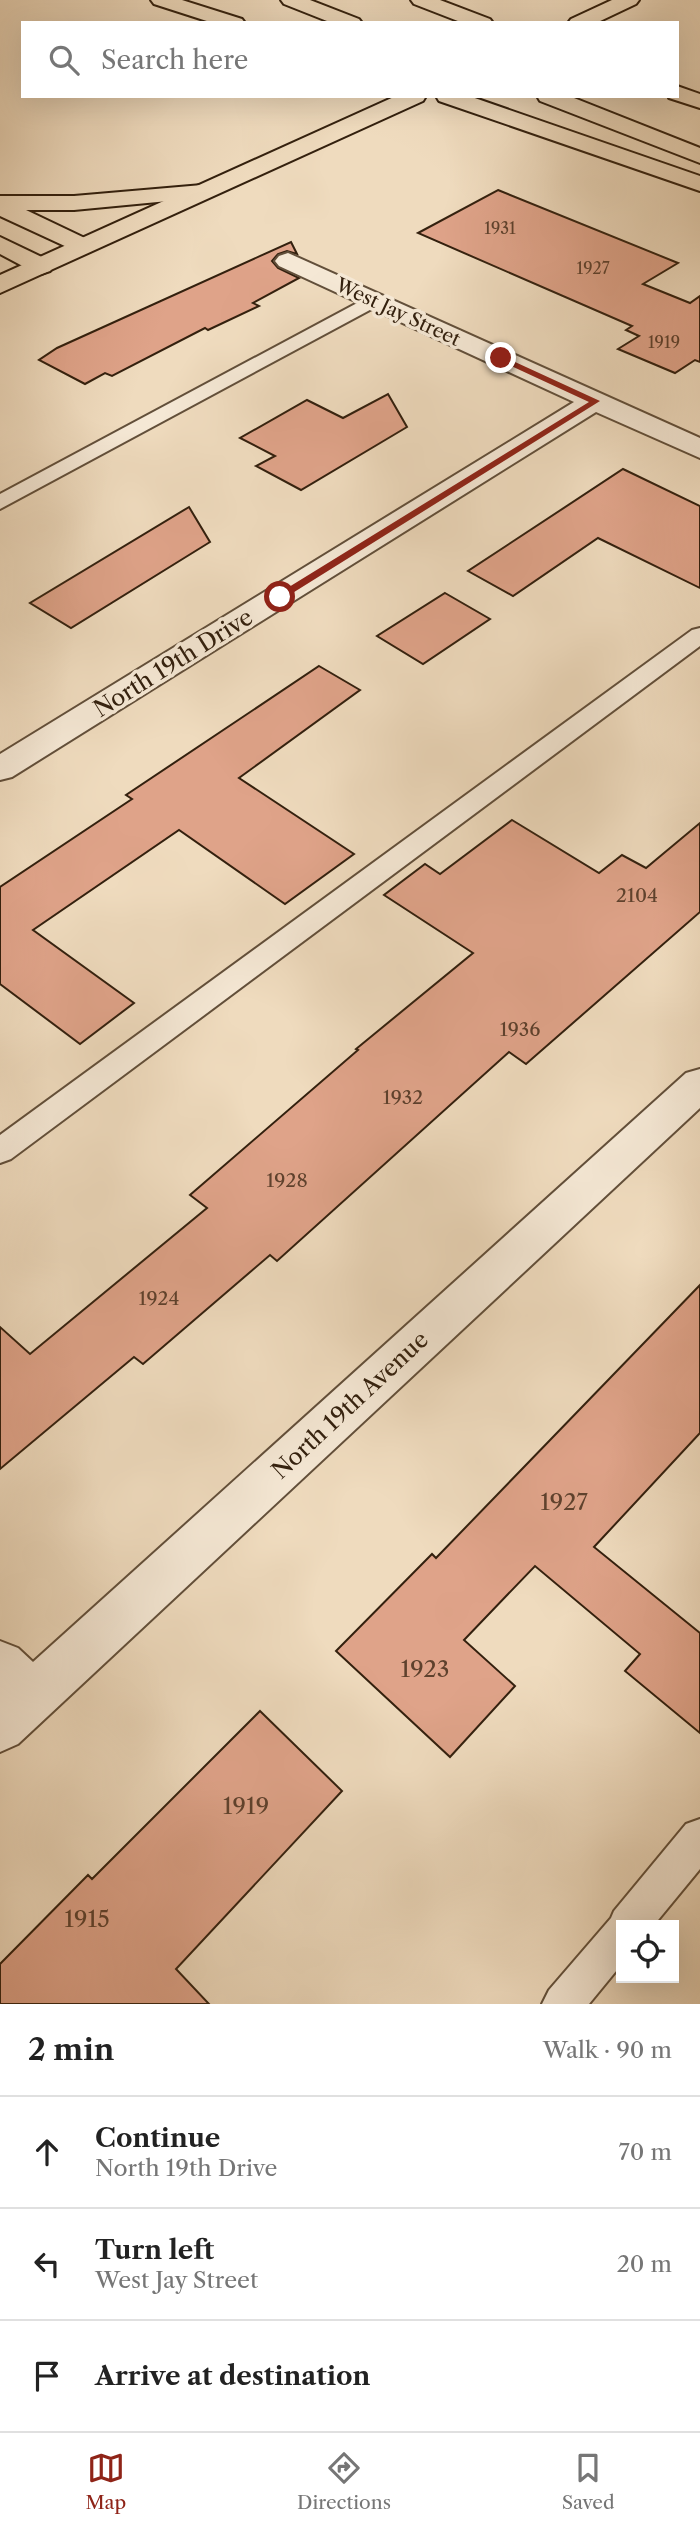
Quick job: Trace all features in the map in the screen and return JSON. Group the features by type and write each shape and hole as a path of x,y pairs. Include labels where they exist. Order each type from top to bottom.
{"main road":[{"path":"161,0 229,21"},
{"path":"190,0 244,21"},
{"path":"291,0 347,21"},
{"path":"421,0 477,21"},
{"path":"582,21 629,0"},
{"path":"679,94 700,101"},
{"path":"0,285 411,98"},
{"path":"453,98 700,184"},
{"path":"558,100 700,156"},
{"path":"0,205 74,203 202,192"},
{"path":"0,205 82,246"},
{"path":"0,244 41,265"}],"street":[{"name":"West Jay Street","path":"288,261 700,449"},
{"name":"North 19th Drive","path":"0,769 596,401"},
{"name":"North 19th Avenue","path":"11,1696 700,1083"}],"lane":[{"path":"0,503 374,300"},
{"path":"0,1151 700,635"},
{"path":"632,1920 700,1838"},
{"path":"563,2004 616,1940"}],"building":[{"path":"498,190 678,263 643,284 690,303 700,296 700,362 695,360 675,373 618,349 639,336 626,330 632,326 418,233"},
{"path":"291,242 297,254 287,251 278,254 272,261 278,268 299,278 253,303 259,306 208,330 205,328 112,376 105,373 85,384 39,360 57,348"},
{"path":"388,394 407,427 301,490 256,466 275,456 240,438 307,400 343,418"},
{"path":"623,469 700,506 700,588 598,538 513,596 468,571"},
{"path":"189,507 210,542 71,628 30,603"},
{"path":"445,593 490,619 423,664 377,636"},
{"path":"319,666 360,690 239,778 354,854 285,904 179,830 33,930 134,1003 80,1044 0,984 0,887 132,799 126,795"},
{"path":"512,820 599,873 622,855 646,868 700,823 700,912 526,1064 509,1052 277,1261 270,1255 143,1364 134,1357 0,1469 0,1327 30,1354 207,1208 190,1195 358,1050 356,1049 473,953 384,895 425,864 440,874"},
{"path":"700,1285 700,1433 594,1547 700,1633 700,1733 625,1671 640,1654 535,1566 464,1640 515,1686 450,1757 336,1651 432,1554 436,1558"},
{"path":"260,1711 342,1791 176,1969 209,2004 0,2004 0,1964 88,1875 92,1879"}],"route":[{"path":"280,597 596,401 501,358"}]}
